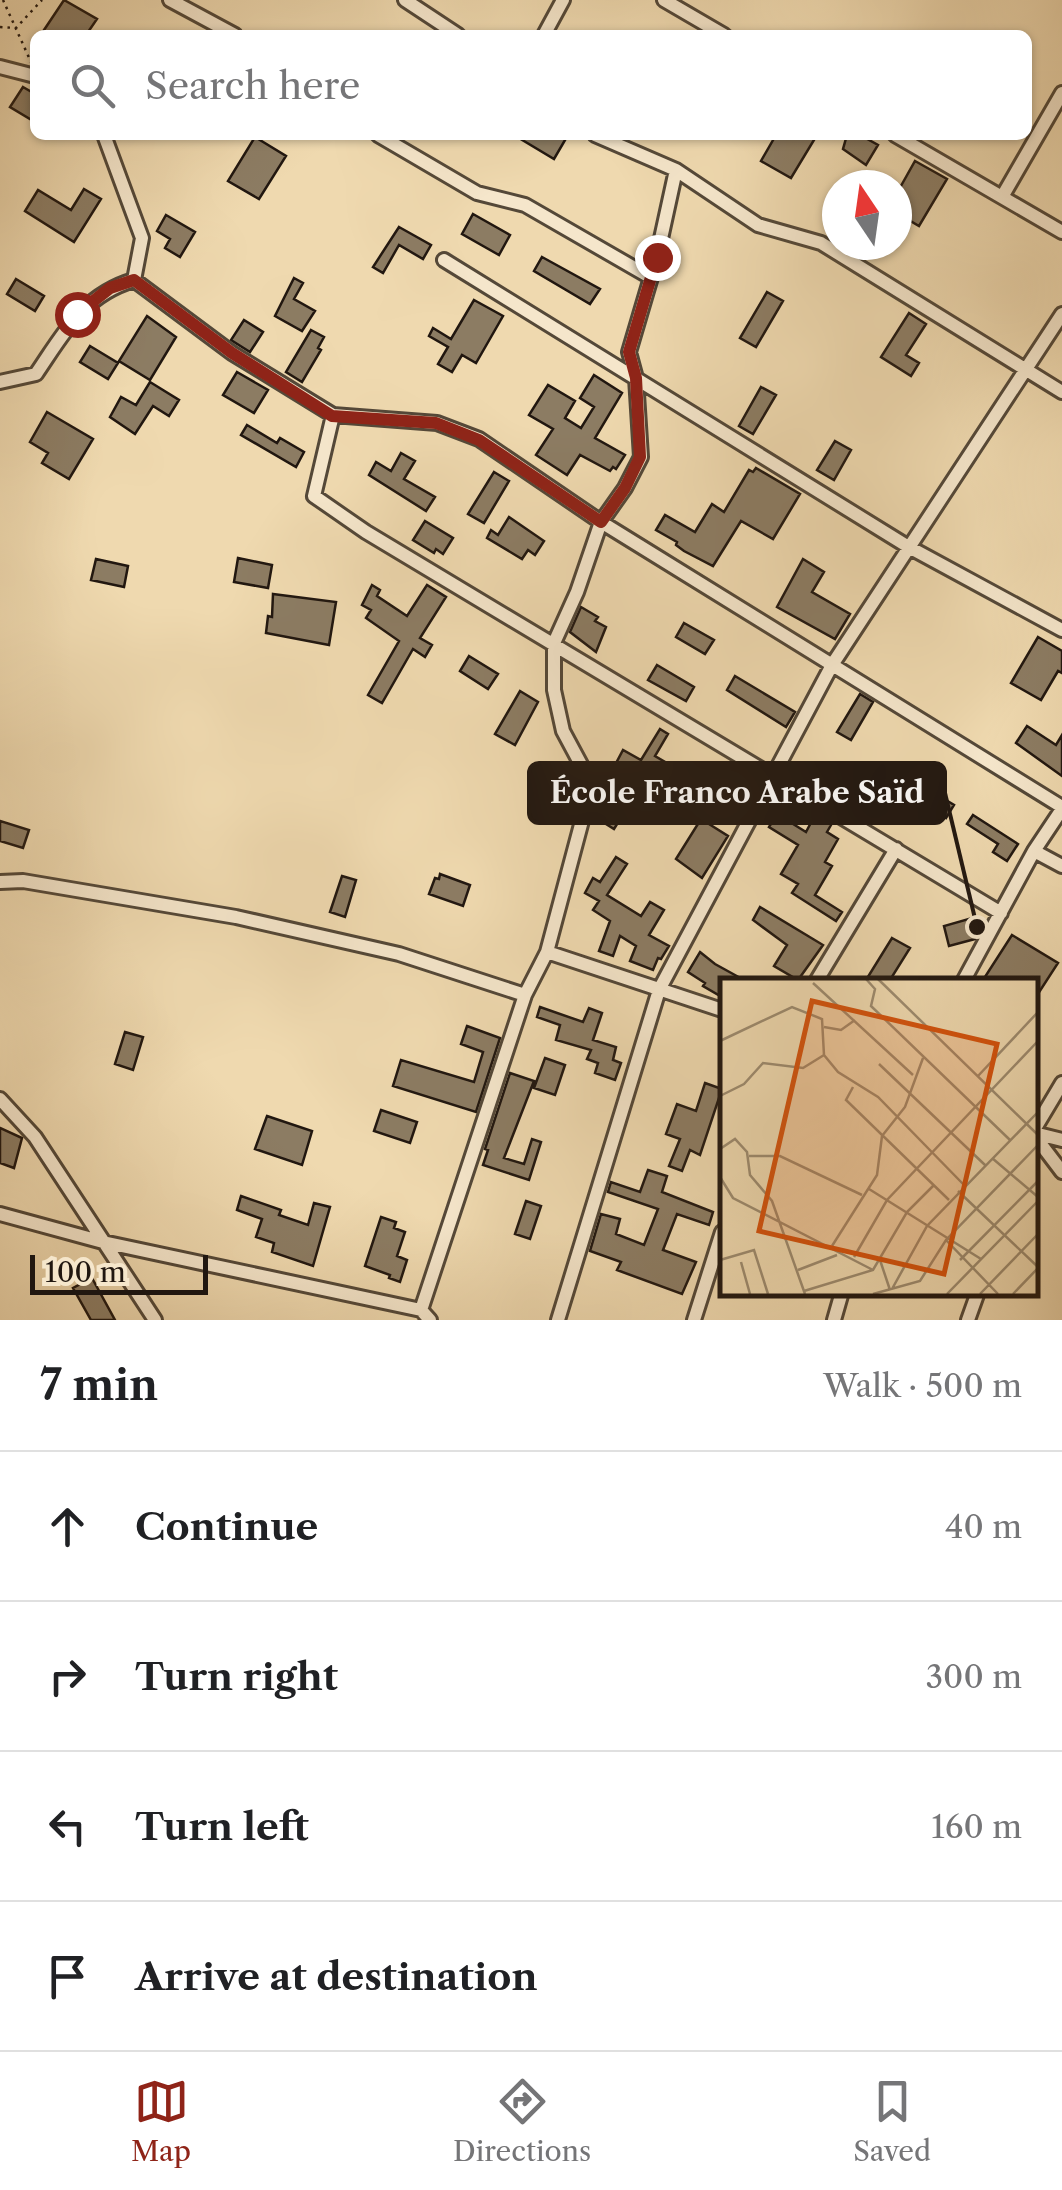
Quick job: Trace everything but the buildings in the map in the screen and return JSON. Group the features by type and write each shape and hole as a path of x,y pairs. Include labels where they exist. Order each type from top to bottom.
{"street":[{"path":"170,0 226,30"},
{"path":"405,0 450,30"},
{"path":"547,30 563,0"},
{"path":"664,0 715,30"},
{"path":"0,67 30,73"},
{"path":"1002,197 1062,93"},
{"path":"106,140 142,238 134,280"},
{"path":"387,140 477,193 525,205 650,277"},
{"path":"607,140 676,170 758,225 821,243 1062,392"},
{"path":"904,140 1062,232"},
{"path":"0,1214 103,1242 426,1315 526,995 547,952 584,817 585,772 563,731 554,690 554,643 601,522 625,488 640,457 636,378 629,352 676,170"},
{"path":"444,260 907,546 1062,630"},
{"path":"0,382 36,374 77,314 110,288 134,280"},
{"path":"134,280 232,353 332,416 436,423 479,440 601,522 1062,808 965,978"},
{"path":"558,1320 659,990 832,664 1062,314"},
{"path":"332,416 314,496 366,532 1001,912"},
{"path":"818,978 896,850"},
{"path":"1034,852 1062,866"},
{"path":"0,882 23,882 236,918 399,954 526,995"},
{"path":"547,952 720,1009"},
{"path":"1037,1127 1062,1083"},
{"path":"0,1099 35,1137 155,1320"},
{"path":"1037,1133 1062,1140"},
{"path":"1037,1136 1062,1172"},
{"path":"694,1320 720,1238"},
{"path":"834,1320 841,1295"},
{"path":"968,1320 977,1295"}],"path":[{"path":"3,0 30,62"},
{"path":"16,28 42,0"},
{"path":"0,27 16,28"}],"place":[{"name":"École Franco Arabe Saïd","path":"977,927"}],"route":[{"path":"77,314 110,288 134,280 232,353 332,416 436,423 479,440 601,522 625,488 640,457 636,378 629,352 657,257"}]}
